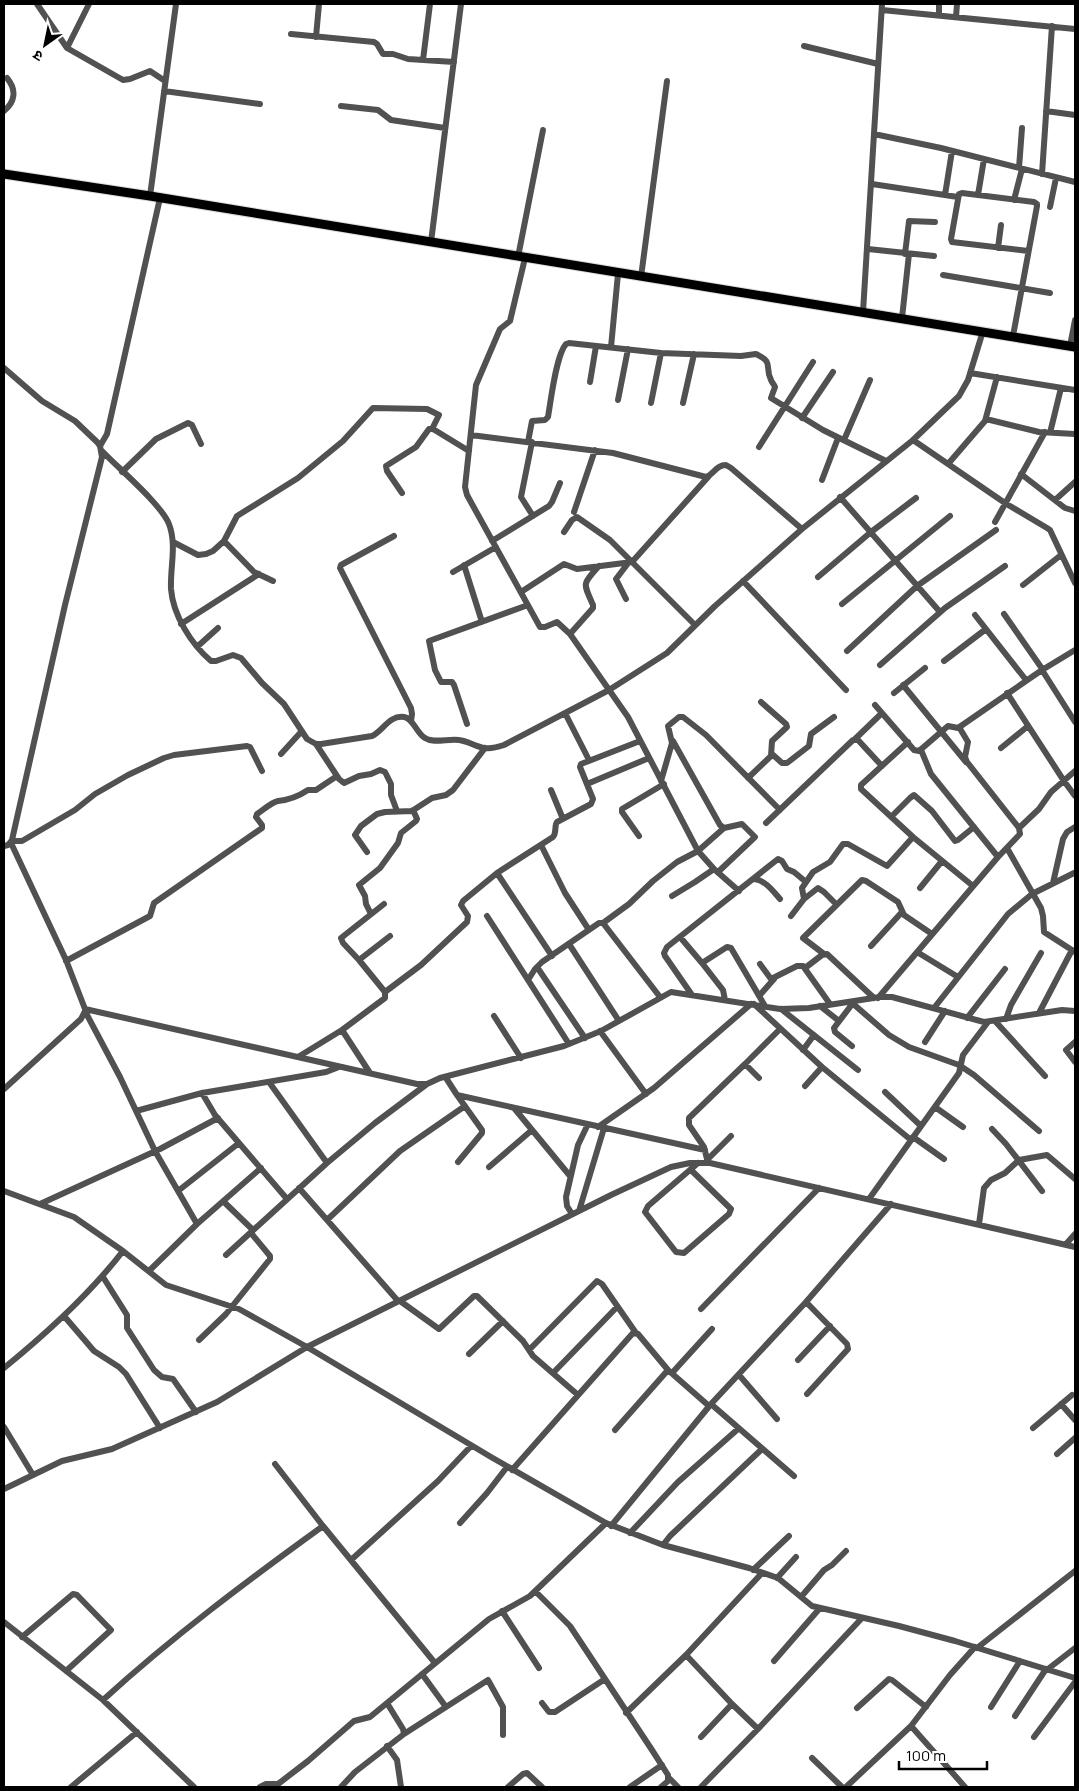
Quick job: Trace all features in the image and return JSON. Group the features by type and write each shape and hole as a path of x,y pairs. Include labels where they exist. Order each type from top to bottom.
{"main road":[{"path":"4,174 150,196 1073,347"}],"street":[{"path":"37,4 67,48 123,80 148,71 153,72 165,81"},
{"path":"67,48 89,4"},
{"path":"150,196 176,4"},
{"path":"316,37 319,4"},
{"path":"422,60 430,4"},
{"path":"431,242 461,4"},
{"path":"939,4 939,16"},
{"path":"956,17 957,4"},
{"path":"863,312 882,5 939,16 1075,29"},
{"path":"1042,174 1052,26"},
{"path":"291,34 374,42 383,54 393,54 408,59 454,62"},
{"path":"804,46 878,64"},
{"path":"4,111 13,103 12,87 7,78"},
{"path":"641,277 667,81"},
{"path":"164,91 260,104"},
{"path":"341,106 378,110 391,120 445,128"},
{"path":"1046,111 1075,115"},
{"path":"1014,200 1020,169 1022,128"},
{"path":"542,130 510,321 500,329 476,385 465,492 540,627 557,622 570,634 625,712 698,851 716,871 739,891"},
{"path":"874,134 952,151 1056,178 1075,179"},
{"path":"945,195 952,151"},
{"path":"978,195 984,159"},
{"path":"1050,207 1056,178"},
{"path":"872,184 958,197"},
{"path":"1013,336 1037,204 1034,202 960,193 952,242 1028,251"},
{"path":"160,198 12,842 66,961 85,1011 155,1151 197,1224"},
{"path":"902,318 909,221 935,222"},
{"path":"998,248 1002,225"},
{"path":"868,249 934,256"},
{"path":"611,347 618,274"},
{"path":"943,276 1050,293"},
{"path":"1073,347 1075,320"},
{"path":"316,744 372,736 390,720 403,717 411,721 425,738 430,740 460,740 485,748 494,748 504,745 609,690 662,656 802,528 913,440 959,396 970,373 983,331"},
{"path":"533,516 521,497 532,421 545,420 548,417 555,375 564,346 570,343 694,354 741,356 753,353 768,363 770,379 775,385 771,398 802,418 886,461"},
{"path":"590,382 596,346"},
{"path":"618,400 628,349"},
{"path":"651,402 661,352"},
{"path":"683,404 694,354"},
{"path":"759,447 814,362"},
{"path":"4,368 42,401 74,421 158,507 168,523 173,542 171,588 181,624 209,659 213,661 233,655 241,658 262,683 284,704 301,732 307,739 316,744 337,776 344,783 359,776 383,770 391,784 391,795 397,811"},
{"path":"802,418 833,372"},
{"path":"970,373 1075,390"},
{"path":"948,464 986,419 997,377"},
{"path":"822,480 870,380"},
{"path":"994,522 1047,433 1061,388"},
{"path":"173,542 198,554 213,552 224,542 237,516 298,478 343,441 373,408 429,409 439,415 432,429 427,431 414,449 386,466 387,471 402,492"},
{"path":"986,419 1047,433 1075,434"},
{"path":"122,472 156,438 188,423 192,425 201,444"},
{"path":"432,429 469,451"},
{"path":"471,435 613,453 701,476 710,476"},
{"path":"913,440 1005,503 1047,528 1075,583"},
{"path":"574,512 595,450"},
{"path":"626,599 616,579 721,465 731,468 802,528"},
{"path":"1021,474 1065,508 1075,511"},
{"path":"1055,500 1075,482"},
{"path":"453,572 544,510 552,502 560,483"},
{"path":"840,497 940,612"},
{"path":"818,578 871,532 916,498"},
{"path":"842,604 950,516"},
{"path":"564,532 572,520 576,518 610,540 696,625"},
{"path":"846,651 917,586 996,530"},
{"path":"394,536 341,565 340,568 411,708 411,721"},
{"path":"224,542 250,569 273,582"},
{"path":"1023,585 1061,555"},
{"path":"521,592 564,564 577,569 631,562"},
{"path":"464,566 482,622"},
{"path":"570,634 592,608 593,605 585,587 585,582 599,566"},
{"path":"880,664 940,612 1005,566"},
{"path":"181,624 259,574"},
{"path":"743,582 846,690"},
{"path":"467,724 454,684 452,682 441,682 437,677 429,644 431,640 528,605"},
{"path":"1004,614 1075,722"},
{"path":"975,616 1026,680"},
{"path":"198,646 218,628"},
{"path":"944,661 986,629"},
{"path":"875,705 917,752 948,726 959,727 1026,680 1075,650"},
{"path":"894,693 926,668"},
{"path":"876,998 1020,834 1019,828 903,685"},
{"path":"1007,693 1075,796"},
{"path":"748,778 772,754 772,741 787,726 761,702"},
{"path":"565,713 589,760"},
{"path":"766,823 882,713"},
{"path":"724,828 720,825 668,730 670,723 679,717 687,718 706,735 780,810"},
{"path":"772,754 782,763 787,764 809,746 811,734 834,717"},
{"path":"1001,748 1028,726"},
{"path":"959,727 968,742 965,757 967,762"},
{"path":"282,754 301,732"},
{"path":"639,836 622,812 622,809 662,783 672,739"},
{"path":"855,739 882,766"},
{"path":"298,1057 342,1030 383,1000 385,992 421,965 467,922 468,916 462,907 462,903 498,874 555,835 556,823 592,802 593,799 580,765 582,762 640,741"},
{"path":"908,742 860,788 913,837 973,886"},
{"path":"4,846 12,842 22,841 74,810 95,794 128,775 169,756 249,746 262,771"},
{"path":"367,852 356,835 357,830 377,814 413,810 432,798 446,795 453,790 485,748"},
{"path":"921,750 928,770 998,857"},
{"path":"587,784 649,758"},
{"path":"1019,828 1039,809 1047,795 1075,771"},
{"path":"66,961 150,916 154,903 262,828 256,816 277,801 284,801 308,790 316,790 337,776"},
{"path":"551,790 563,819"},
{"path":"891,817 914,796 932,811 955,841 974,827"},
{"path":"371,914 359,885 380,868 398,843 401,832 416,821 417,818 413,810"},
{"path":"528,980 537,967 633,901 654,880 677,862 698,851 724,828 742,824 755,838 716,871 672,896"},
{"path":"1054,884 1063,839 1067,832 1075,826"},
{"path":"804,899 801,891 813,872 830,862 843,844 848,844 887,866 913,837"},
{"path":"541,845 565,893 589,930"},
{"path":"1006,848 1042,912 1044,932 1073,951 1039,1013"},
{"path":"692,994 664,953 667,947 778,859 782,861 786,869 794,872 806,882"},
{"path":"920,888 942,861"},
{"path":"498,874 552,956"},
{"path":"934,1008 1002,920 1032,894 1074,874"},
{"path":"754,879 759,879 767,885 780,899"},
{"path":"876,998 829,956 803,938 860,881 864,880 898,902 902,912 932,934"},
{"path":"791,916 804,899 818,888 836,904"},
{"path":"384,904 341,938 343,943 385,992"},
{"path":"871,946 902,912"},
{"path":"487,916 569,1044"},
{"path":"603,923 660,997"},
{"path":"359,960 390,936"},
{"path":"680,937 723,990 725,1000"},
{"path":"569,944 619,1020"},
{"path":"702,963 727,947 731,948 765,1006"},
{"path":"916,952 958,977"},
{"path":"1006,1019 1011,1005 1041,953"},
{"path":"805,968 824,954"},
{"path":"760,964 768,976 774,980"},
{"path":"759,996 774,980 797,966 803,966 830,1004"},
{"path":"537,967 585,1038"},
{"path":"968,1018 1005,969"},
{"path":"226,1255 327,1163 427,1084 440,1078 521,1058 585,1038 671,992 780,1009 796,1009 876,998 902,999 968,1018 991,1022 1039,1013 1062,1010 1075,1011"},
{"path":"852,1002 834,1030 852,1046"},
{"path":"852,1002 889,1035 909,1048 960,1065 1039,1131"},
{"path":"752,1004 822,1067 912,1139 944,1159"},
{"path":"579,1211 601,1127 646,1094 752,1004"},
{"path":"820,1006 839,1021"},
{"path":"780,1009 858,1070"},
{"path":"85,1011 417,1084 427,1084"},
{"path":"4,1089 82,1019 85,1011"},
{"path":"925,1042 945,1011"},
{"path":"494,1016 521,1058"},
{"path":"869,1199 959,1073 963,1054 991,1022"},
{"path":"991,1022 1045,1076"},
{"path":"708,1162 701,1141 689,1126 688,1120 780,1029"},
{"path":"342,1030 370,1073"},
{"path":"600,1031 646,1094"},
{"path":"803,1050 814,1035"},
{"path":"1075,1042 1066,1050 1075,1062"},
{"path":"745,1064 759,1078"},
{"path":"136,1112 202,1093 326,1072 339,1067"},
{"path":"805,1086 822,1067"},
{"path":"446,1078 482,1130 482,1133 458,1162"},
{"path":"269,1082 327,1163"},
{"path":"885,1092 921,1126"},
{"path":"202,1093 218,1118 287,1200"},
{"path":"457,1095 705,1150"},
{"path":"327,1220 400,1151 465,1106"},
{"path":"935,1106 963,1127"},
{"path":"514,1108 570,1176"},
{"path":"40,1204 155,1151 218,1118"},
{"path":"572,1214 566,1201 570,1176 578,1145 588,1124"},
{"path":"992,1129 1019,1160 1042,1191"},
{"path":"489,1167 532,1130"},
{"path":"708,1162 731,1136"},
{"path":"178,1191 239,1143"},
{"path":"979,1224 986,1186 994,1177 1005,1173 1019,1160 1047,1155 1075,1179"},
{"path":"4,1489 69,1459 112,1449 196,1412 222,1399 307,1347 572,1214 671,1167 708,1162 1075,1247"},
{"path":"690,1170 731,1209 729,1214 684,1253 679,1254 645,1212 648,1206 698,1163"},
{"path":"149,1271 197,1224 261,1168"},
{"path":"299,1188 399,1301 439,1328 475,1296 524,1341 533,1356 578,1395"},
{"path":"701,1309 819,1188"},
{"path":"4,1191 82,1222 166,1284 246,1313 307,1347 471,1446 608,1524 663,1545 777,1578 812,1606 899,1626 976,1647 1075,1678"},
{"path":"199,1340 226,1314 270,1258 252,1232 224,1202"},
{"path":"260,1787 266,1784 278,1784 354,1721 368,1719 489,1619 525,1599 535,1591 608,1524 710,1405 806,1302 891,1204"},
{"path":"1066,1244 1075,1234"},
{"path":"4,1368 64,1316 103,1277 123,1251"},
{"path":"103,1277 127,1315 127,1328 154,1370 162,1376 174,1379 196,1412"},
{"path":"529,1350 597,1281 602,1284 636,1333 670,1372 794,1476"},
{"path":"806,1302 847,1344 848,1349 807,1394"},
{"path":"553,1373 617,1307"},
{"path":"64,1316 94,1351 126,1374 160,1428"},
{"path":"469,1354 503,1321"},
{"path":"798,1360 830,1326"},
{"path":"615,1430 712,1329"},
{"path":"460,1523 578,1395 631,1334 636,1333"},
{"path":"738,1375 777,1418"},
{"path":"1033,1428 1072,1395"},
{"path":"1061,1404 1075,1420"},
{"path":"4,1427 33,1475"},
{"path":"630,1533 678,1482 738,1429"},
{"path":"1057,1454 1075,1438"},
{"path":"351,1560 438,1481 471,1446"},
{"path":"663,1545 670,1536 762,1449"},
{"path":"275,1464 435,1663"},
{"path":"103,1700 140,1666 218,1603 323,1526"},
{"path":"753,1570 789,1536"},
{"path":"801,1597 824,1570 846,1551"},
{"path":"777,1578 796,1557"},
{"path":"846,1787 912,1726 950,1675 976,1647 1075,1571"},
{"path":"626,1713 686,1655 762,1573"},
{"path":"535,1591 570,1626 626,1713 662,1764 669,1778 678,1787"},
{"path":"22,1637 73,1594 77,1594 111,1630 66,1671"},
{"path":"774,1661 820,1608"},
{"path":"502,1611 538,1668"},
{"path":"701,1787 862,1618"},
{"path":"4,1622 103,1700 194,1787"},
{"path":"1015,1716 1047,1669 1075,1648"},
{"path":"686,1655 758,1729"},
{"path":"991,1707 1020,1661"},
{"path":"422,1674 446,1706"},
{"path":"858,1708 889,1679 926,1707"},
{"path":"341,1787 355,1772 387,1746 486,1680 490,1680 503,1707 503,1735"},
{"path":"542,1703 549,1712 555,1712 605,1680"},
{"path":"1034,1737 1075,1682"},
{"path":"387,1703 403,1729 404,1734"},
{"path":"701,1737 732,1704"},
{"path":"912,1726 965,1787"},
{"path":"71,1787 137,1732"},
{"path":"387,1746 397,1760 401,1787"},
{"path":"812,1758 842,1787"},
{"path":"630,1787 662,1764"},
{"path":"508,1787 527,1772 542,1787"},
{"path":"661,1787 669,1778"}]}
